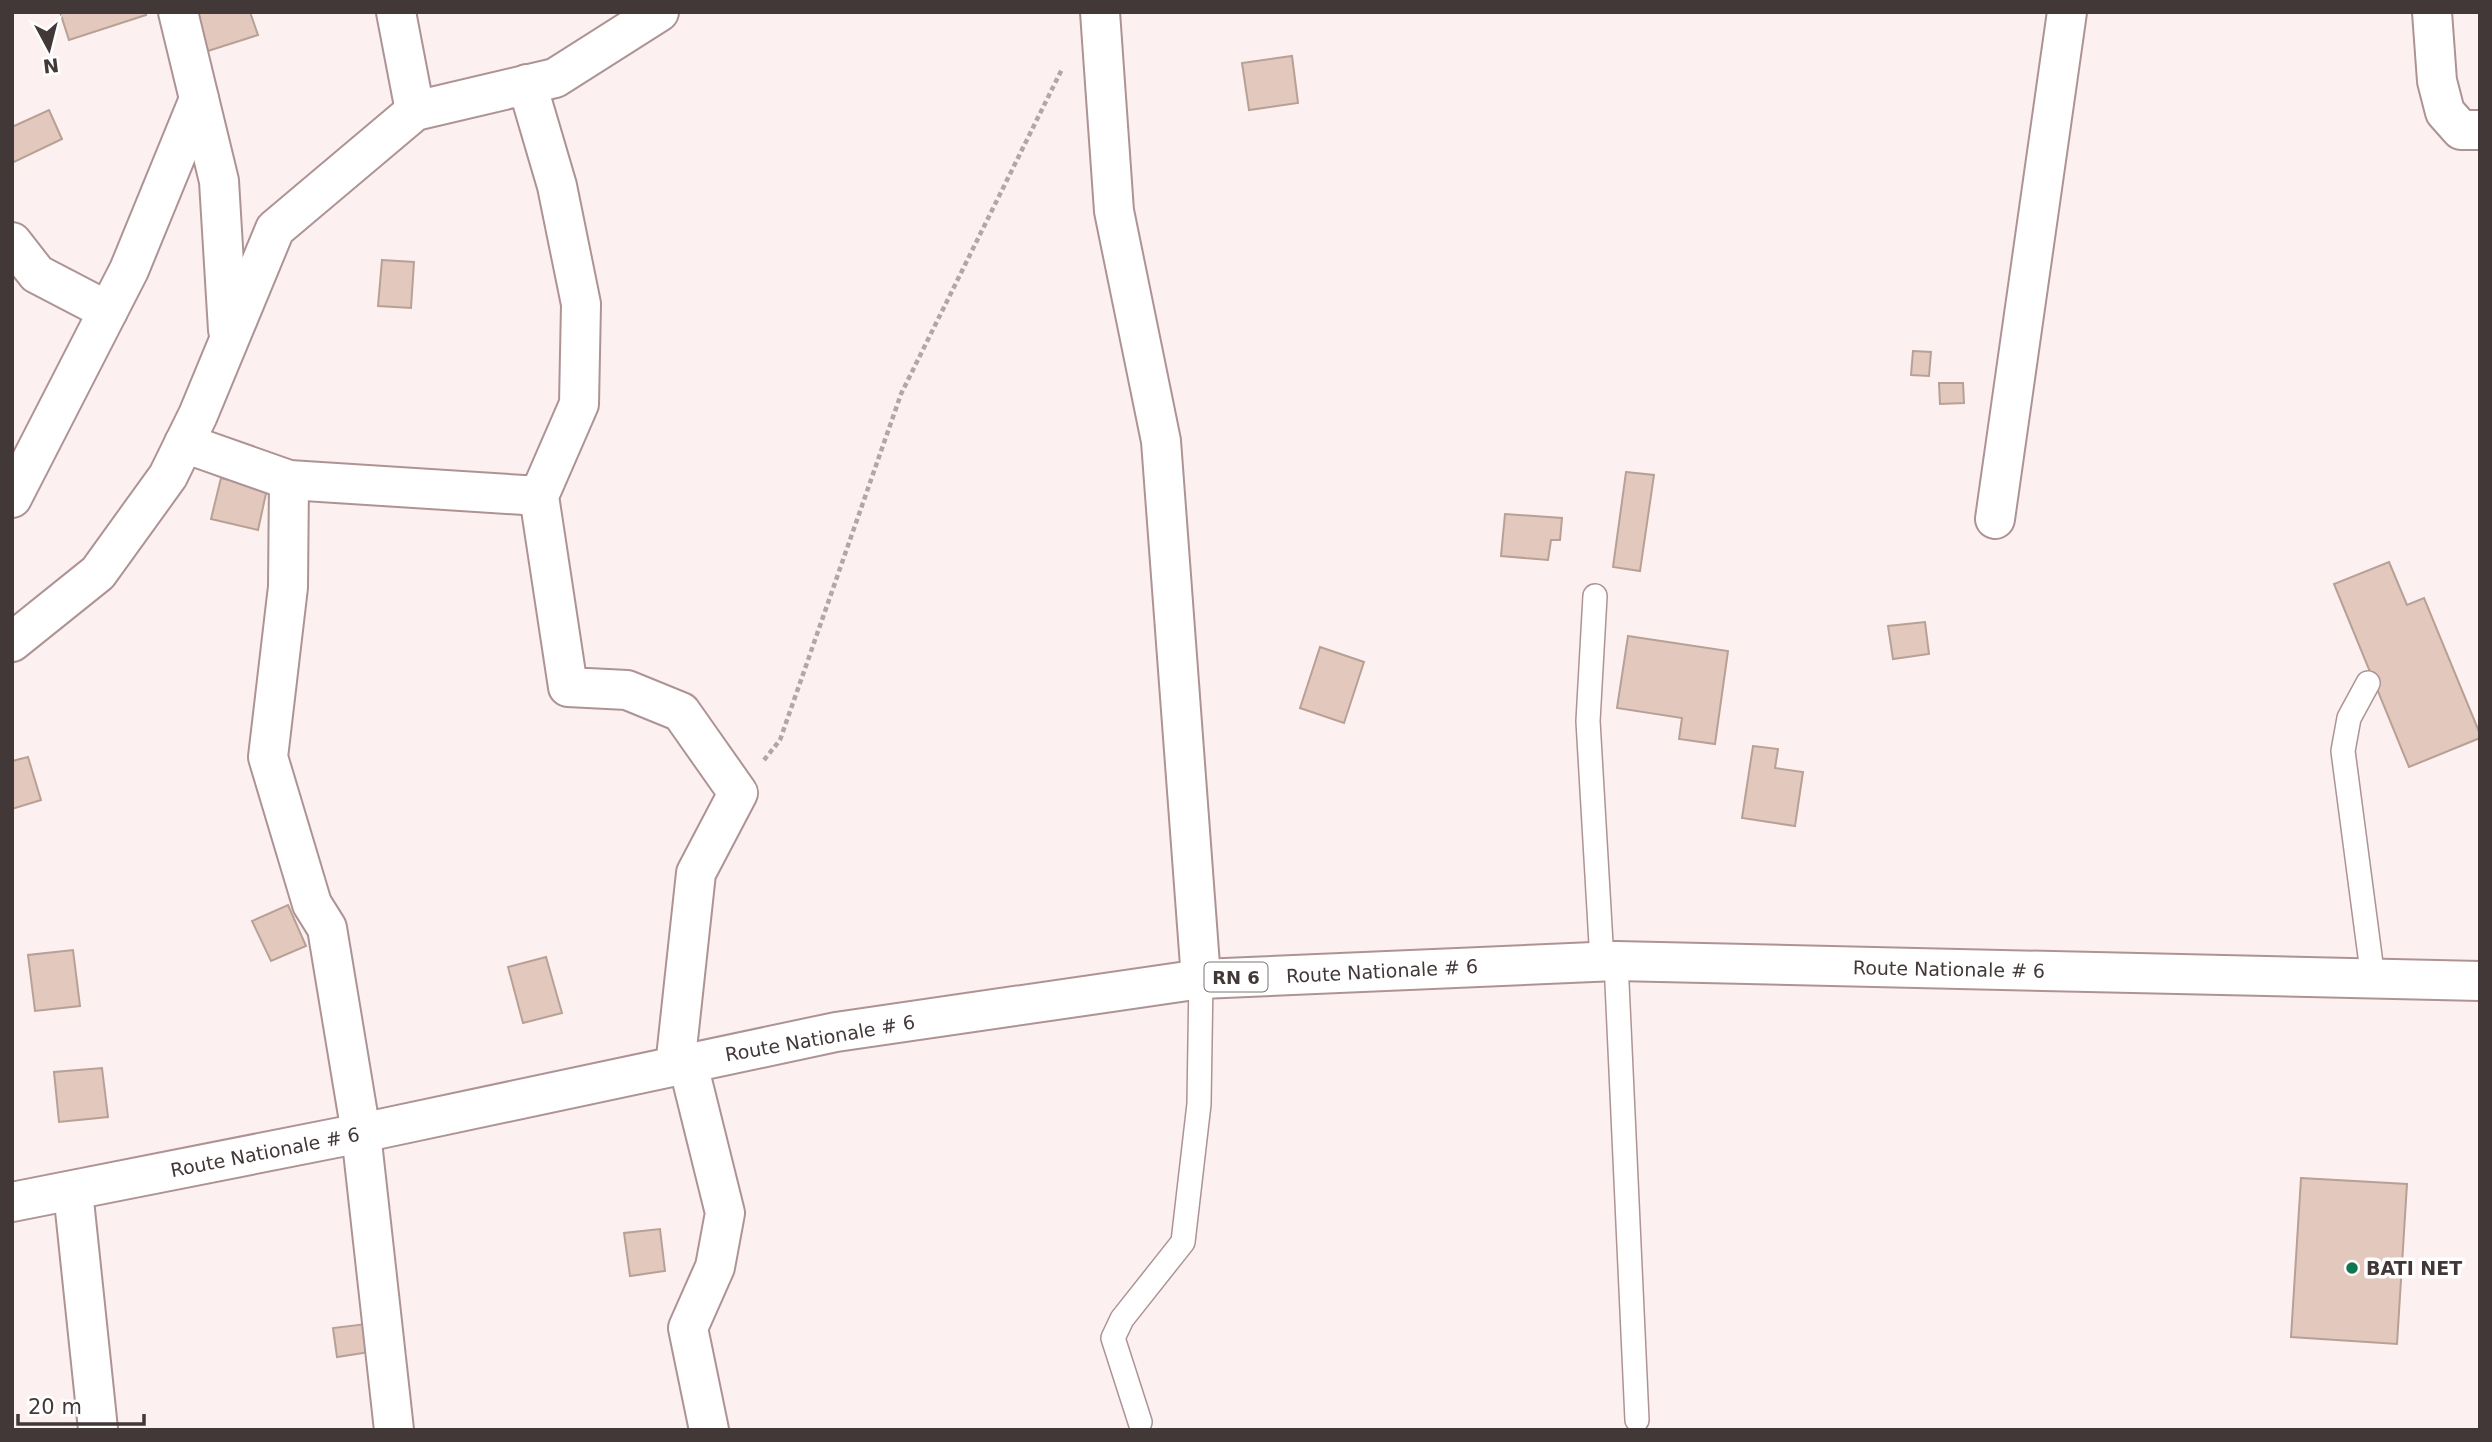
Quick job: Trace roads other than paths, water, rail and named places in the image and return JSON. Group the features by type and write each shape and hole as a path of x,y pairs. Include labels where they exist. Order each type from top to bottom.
{"street":[{"path":"178,12 219,181 229,341"},
{"path":"396,12 415,111"},
{"path":"12,642 98,573 168,475 229,341 275,229 415,111 555,78 659,12"},
{"path":"1100,12 1114,211 1161,441 1201,979"},
{"path":"1995,519 2067,12"},
{"path":"2432,12 2438,81 2445,112 2462,130 2480,130"},
{"path":"527,84 556,186 580,304 579,404 539,496 568,687 627,690 681,712 738,793 696,873 682,1065 725,1213 715,1267 688,1328 709,1430"},
{"path":"12,498 129,270 199,99"},
{"path":"12,242 37,274 108,311"},
{"path":"184,443 289,480 539,496"},
{"path":"289,480 288,587 268,757 312,904 327,928 360,1133 394,1430"},
{"name":"Route Nationale # 6","path":"12,1202 360,1133 836,1032 1201,979 1609,961 2480,981"},
{"path":"72,1191 99,1429"}],"lane":[{"path":"1595,596 1587,721 1609,961 1637,1420"},
{"path":"2368,684 2350,718 2343,751 2373,979"},
{"path":"1140,1422 1112,1338 1122,1319 1183,1242 1199,1104 1201,979"},
{"path":"92,1430 107,1430"}],"place":[{"name":"BATI NET","path":"2352,1268"}]}
